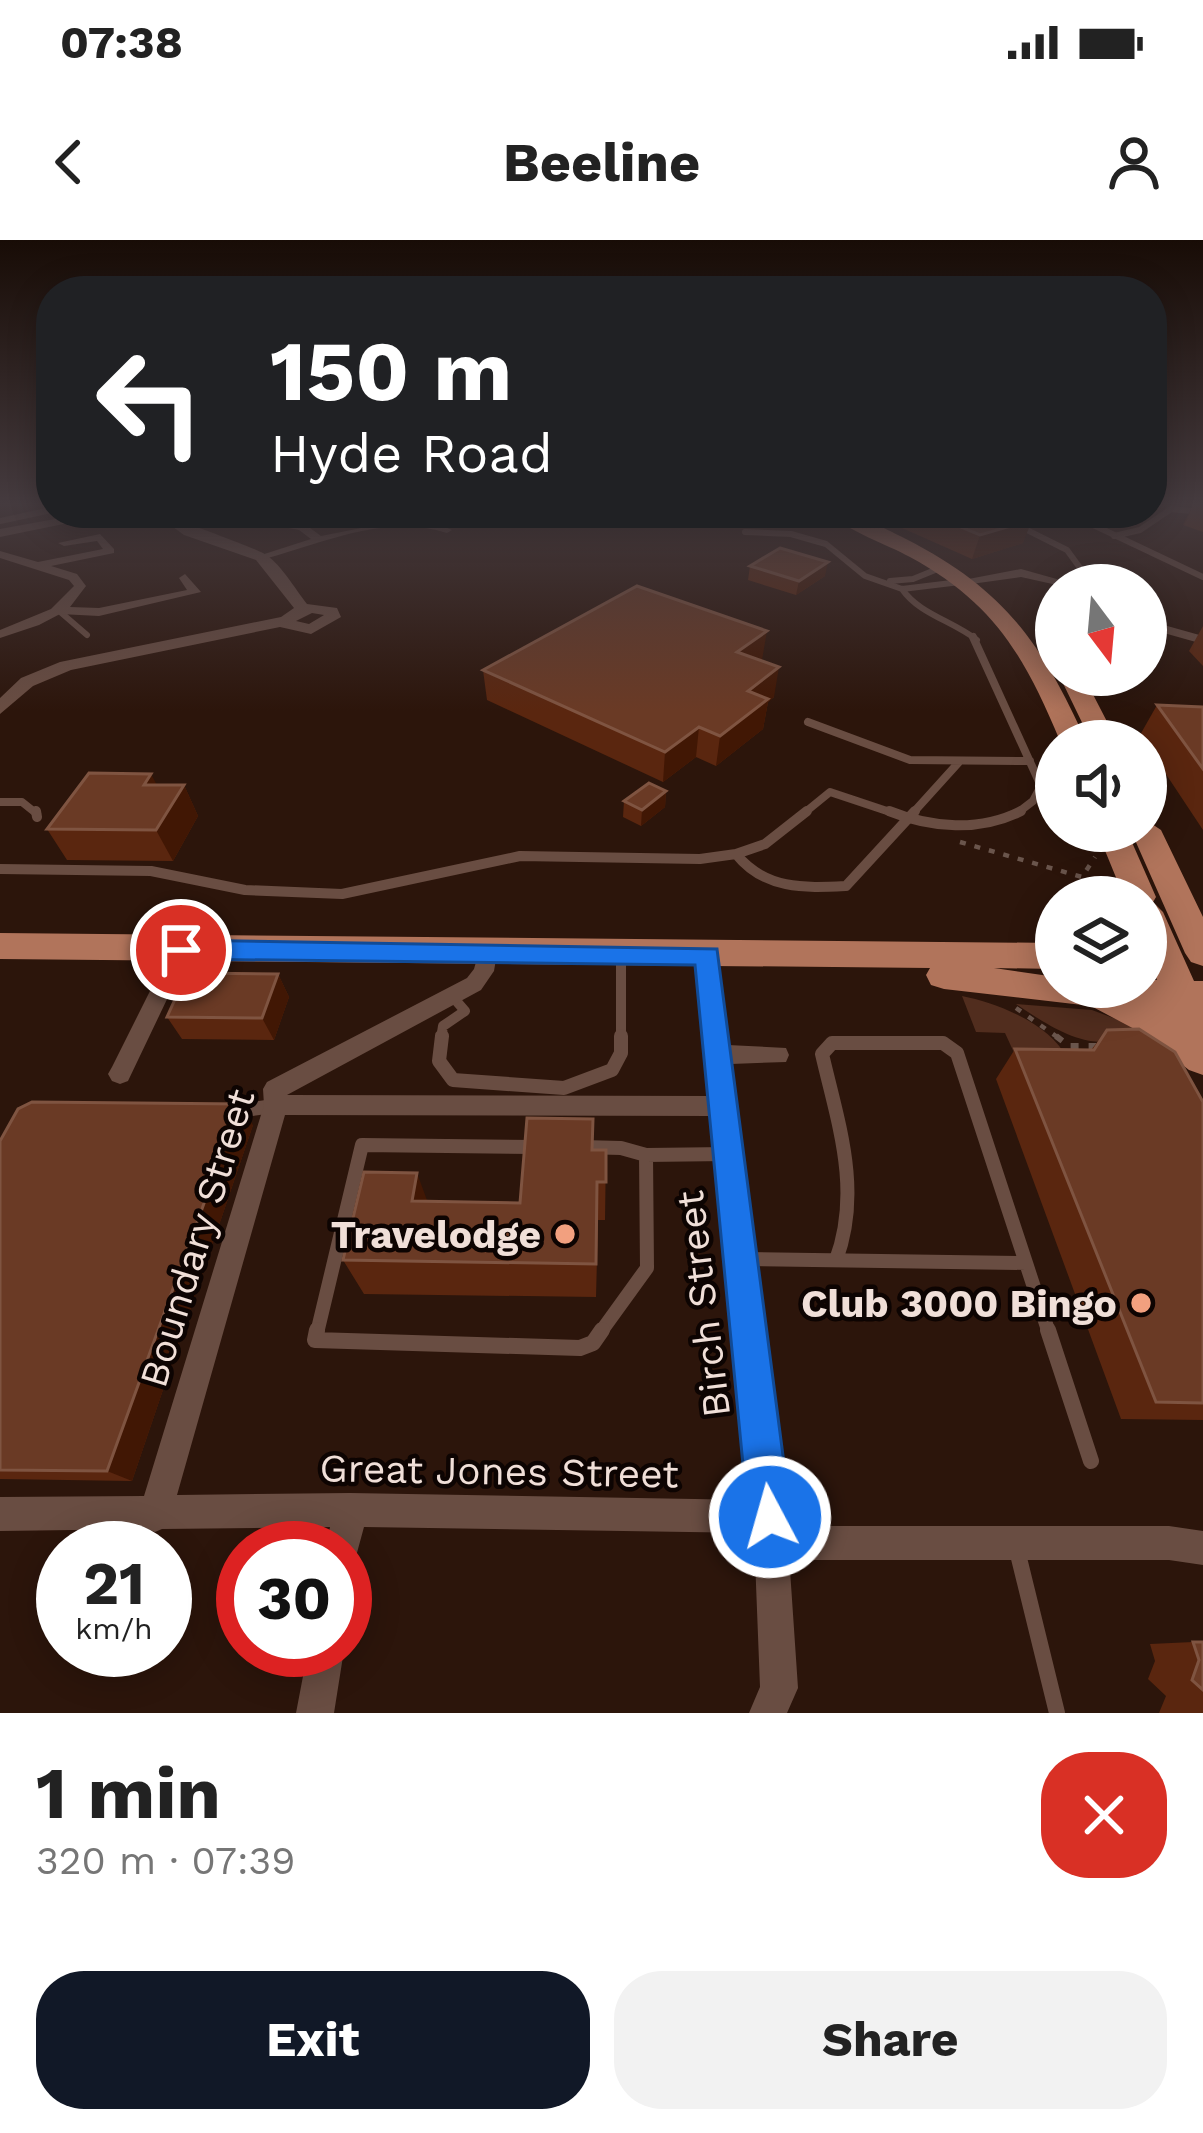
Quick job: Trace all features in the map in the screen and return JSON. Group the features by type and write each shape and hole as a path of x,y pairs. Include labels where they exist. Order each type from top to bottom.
{"highway":[{"path":"958,574 974,579 1021,640 1062,720"},
{"path":"964,574 1016,602 1035,626"},
{"path":"1156,852 1203,954 1176,975 1203,1043"},
{"path":"1173,887 1203,914"},
{"path":"0,946 707,956 1035,955"},
{"path":"955,956 1035,969"},
{"path":"828,957 1035,984"},
{"path":"1127,1008 1153,1021 1203,1059"}],"street":[{"path":"14,650 4,633 72,600 80,586 62,574"},
{"path":"275,574 303,609"},
{"path":"974,579 1015,574"},
{"path":"185,578 206,607"},
{"path":"58,610 99,612 195,592"},
{"path":"0,706 27,682 65,666 285,621 303,609 326,609 333,617 320,627 303,629 285,621"},
{"path":"1167,630 1203,640"},
{"path":"120,1074 181,950"},
{"name":"Boundary Street","path":"155,1515 276,1105 274,1089 474,984 484,970 487,953"},
{"name":"Birch Street","path":"707,956 770,1517 779,1688 768,1713"},
{"path":"719,1054 778,1055"},
{"path":"276,1105 722,1106"},
{"path":"348,1521 350,1510"},
{"name":"Great Jones Street","path":"0,1514 350,1510 770,1517 801,1543 1169,1543 1203,1548"},
{"path":"315,1713 321,1677"}],"lane":[{"path":"865,574 902,590 974,579"},
{"path":"875,581 926,574"},
{"path":"0,869 151,871 245,890 342,894 520,856 700,859 736,854 765,844 824,794 846,794 907,818 948,825 1012,815 1038,794 1041,785 979,642 958,625 912,604 902,590"},
{"path":"58,610 87,635"},
{"path":"808,722 892,755 959,762 1030,761"},
{"path":"736,854 760,880 846,886 959,762"},
{"path":"0,802 22,802 36,808 38,817"},
{"path":"452,996 465,1011 443,1026 439,1061 453,1079 564,1088 612,1070 621,1053 622,954"},
{"path":"836,1260 850,1232 852,1202 822,1054 832,1042 943,1043 957,1053 1091,1461"},
{"path":"225,1112 276,1105"},
{"path":"550,1147 362,1144 315,1340 580,1348 593,1343 647,1268 646,1155"},
{"path":"574,1147 621,1148 646,1155 727,1154"},
{"path":"740,1259 1026,1263"},
{"path":"1015,1543 1057,1713"}],"path":[{"path":"957,841 1082,877 1100,852"},
{"path":"1001,998 1069,1046 1094,1052 1114,1048"}],"shaded area":[{"path":"962,996 1036,1025 1067,1058 1016,1057 1005,1033 976,1032"},
{"path":"1016,1004 1092,1010 1140,1028 1108,1042 1060,1031"}],"building":[{"path":"775,574 810,574 799,581"},
{"path":"637,586 767,631 737,652 779,667 748,691 768,699 720,736 699,727 665,752 483,670"},
{"path":"1157,705 1203,707 1203,769"},
{"path":"89,773 151,774 144,785 184,785 156,830 47,829"},
{"path":"649,783 666,791 642,810 624,801"},
{"path":"187,973 278,974 262,1018 167,1017"},
{"name":"Club 3000 Bingo","path":"1139,1029 1175,1052 1203,1102 1203,1403 1156,1402 1015,1049 1094,1050 1107,1030"},
{"path":"32,1102 240,1104 107,1471 0,1470 0,1141 18,1109"},
{"path":"527,1118 593,1119 592,1150 606,1150 606,1182 597,1182 596,1264 343,1260 364,1172 417,1173 412,1201 520,1203"},
{"path":"1193,1642 1203,1642 1203,1690 1192,1680 1199,1660"}],"place":[{"name":"Travelodge","path":"565,1234"},
{"name":"Club 3000 Bingo","path":"1141,1303"}],"route":[{"path":"181,950 707,956 770,1517"}]}
